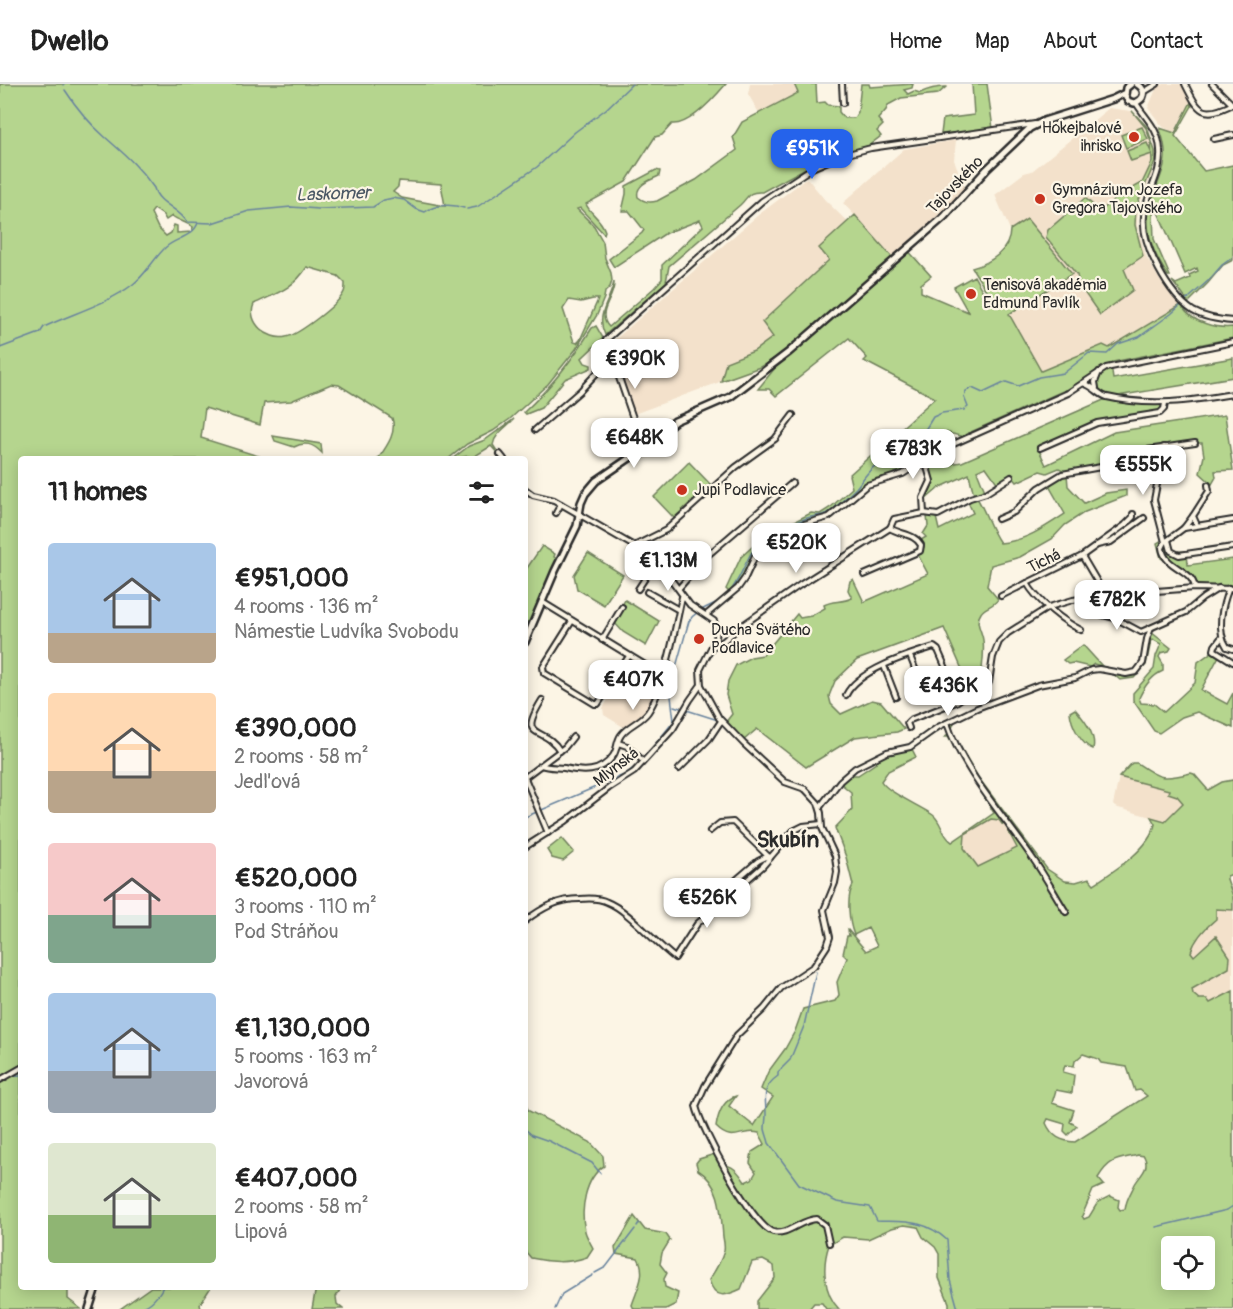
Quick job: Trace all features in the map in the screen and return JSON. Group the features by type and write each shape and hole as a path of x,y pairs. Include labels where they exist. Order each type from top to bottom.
{"main road":[{"path":"1131,84 1127,87 1125,96 1138,102 1142,87"},
{"name":"Tajovského","path":"528,635 575,531 581,503 592,485 680,418 721,402 789,352 950,211 1021,135 1035,124 1125,96"},
{"path":"88,1309 95,1290"}],"street":[{"path":"842,84 843,103"},
{"path":"1142,87 1157,84"},
{"path":"1185,84 1193,101 1205,111 1219,111 1233,104 1212,84"},
{"path":"1138,102 1155,129 1160,143 1159,171 1144,211 1145,234 1158,267 1185,303 1195,312 1206,317 1233,321"},
{"name":"Tajovského","path":"613,360 606,339 762,201 782,186 831,160 851,153 892,144 1035,124"},
{"path":"1010,129 1021,135"},
{"path":"1214,139 1233,135"},
{"path":"704,614 738,588 761,548 804,524 829,517 863,488 874,482 893,478 940,450 1068,393 1100,371 1121,364 1233,342"},
{"path":"535,430 573,398 606,363 613,360 644,447"},
{"path":"1100,371 1095,382 1096,388 1107,397 1165,404 1233,394"},
{"path":"1083,383 1096,388"},
{"path":"1040,448 1097,423 1160,413 1165,404"},
{"path":"634,546 666,530 728,473 775,439 793,415"},
{"path":"998,519 1014,512 1039,488 1062,474 1101,467 1123,454 1196,443"},
{"path":"1164,447 1154,500 1171,551 1179,555 1233,547"},
{"path":"924,513 923,498 931,481 925,460"},
{"path":"714,646 720,644 737,629 800,585 890,528 894,519 924,513 938,514 991,490 1011,477"},
{"path":"679,588 708,555 792,483"},
{"path":"1195,588 1191,578 1165,558 1162,548 1166,541 1184,528 1193,516 1209,491 1208,485"},
{"path":"528,491 552,499 634,546 655,562 679,588 682,597 714,621 717,628 714,646 700,670 701,685 722,721 785,782 805,789 820,807 823,832 835,855 836,867 834,887 824,910 829,942 814,966 781,988 733,1041 696,1106 725,1169 765,1228 777,1233 817,1219 825,1225 829,1243"},
{"path":"556,513 561,504"},
{"name":"Tichá","path":"1001,596 1082,556 1128,523 1133,514"},
{"path":"1193,516 1198,525"},
{"name":"Tichá","path":"1096,545 1111,542 1144,518"},
{"path":"1184,528 1233,520"},
{"path":"864,575 920,551 921,545 917,538 890,528"},
{"path":"781,536 793,549 788,554"},
{"path":"1082,556 1105,595"},
{"path":"638,589 655,562"},
{"path":"1027,583 1065,621 1082,630"},
{"path":"846,695 859,678 936,647 948,673 966,694 979,698 983,695 990,675 994,652 1004,637 1049,607 1075,599 1105,595 1195,588 1231,588 1222,604 1222,638 1227,647 1233,649"},
{"path":"1091,612 1115,618 1140,632 1186,612 1220,588"},
{"path":"647,592 679,610"},
{"path":"541,765 580,771 598,769 612,758 617,750 619,738 624,731 648,712 658,691 682,597"},
{"path":"542,602 663,676"},
{"path":"602,640 622,607"},
{"path":"572,621 543,667 544,673 598,704 629,656"},
{"path":"820,807 837,784 851,771 887,752 910,747 946,723 993,701 1038,685 1078,677 1091,670 1133,673 1143,663 1151,628"},
{"path":"1222,638 1214,650 1233,662"},
{"path":"910,656 922,686"},
{"path":"884,666 896,697"},
{"name":"Mlynská","path":"528,845 634,772 673,729 701,685"},
{"path":"909,728 907,723 910,720 956,702 966,694"},
{"path":"542,700 532,717 531,726 556,745 560,751"},
{"path":"679,770 709,739 722,721"},
{"path":"946,723 951,737 972,771 1033,858 1066,912"},
{"path":"528,776 560,751 573,737"},
{"path":"618,743 627,746 641,759"},
{"path":"528,786 548,833"},
{"path":"710,831 720,823 732,822 769,857"},
{"path":"528,919 541,909 560,901 598,899 606,901 620,910 675,958 697,924 797,828 810,824 821,824"},
{"path":"736,880 758,861 769,857"},
{"path":"0,1080 18,1070"}],"shaded area":[{"path":"750,84 794,84 798,93 759,113 748,94"},
{"path":"1164,84 1182,84 1191,102 1174,133 1163,127 1148,108 1157,87"},
{"path":"1109,108 1131,111 1144,126 1154,152 1152,174 1138,207 1137,226 1146,256 1161,282 1180,305 1108,348 1103,345 1041,371 1009,314 1072,274 1027,219 1010,230 995,195 1024,173 1032,171"},
{"path":"956,140 954,160 966,190 937,220 893,257 843,203 904,149"},
{"path":"807,178 825,200 861,235 760,367 634,414 611,343 757,216"},
{"path":"629,670 648,683 647,685 651,679 659,684 645,712 625,728 604,715 603,708 612,693 615,695"},
{"path":"1119,777 1169,790 1169,793 1177,796 1183,803 1165,821 1115,807 1113,805"},
{"path":"991,819 999,820 1005,825 1017,849 978,867 964,848 965,834"},
{"path":"1216,909 1233,910 1233,991 1210,1004 1192,994 1192,989 1229,968 1193,956 1191,952 1193,943 1216,919"}],"green space":[{"path":"0,84 726,84 694,116 672,124 662,135 655,137 626,182 586,204 603,226 604,234 580,208 577,209 594,226 603,242 605,258 611,273 610,287 605,292 597,315 576,349 548,384 510,419 493,431 467,444 452,456 380,456 392,434 392,418 339,385 331,384 291,401 264,403 260,425 205,408 201,438 258,456 18,456 18,1290 68,1290 68,1299 81,1309 0,1309","holes":["399,181 441,184 445,206 402,198 393,192 398,187","154,209 166,220 172,216 193,227 191,232 177,233 177,226 174,225 171,233 166,236 158,228 151,213","307,267 338,276 345,283 341,297 327,311 292,335 272,336 260,329 253,317 254,304 284,290 296,281","598,299 580,340 577,343 574,342 563,309 569,300 581,302"]},
{"path":"794,84 816,84 817,103 825,102 828,105 839,106 839,112 844,118 854,118 858,112 861,84 869,84 870,87 913,84 912,88 904,90 908,94 914,91 920,93 933,88 946,87 938,94 901,98 888,105 878,119 883,125 877,131 881,136 868,146 815,163 762,192 751,194 669,266 666,282 605,335 602,328 602,314 614,282 612,294 604,316 609,327 654,288 662,279 662,265 703,226 700,220 666,233 614,267 609,259 644,230 629,211 622,211 626,186 656,170 660,171 659,176 639,189 640,199 652,202 696,180 737,150 733,137 742,122 798,93"},
{"path":"972,84 987,84 993,129 941,134 943,119 974,115"},
{"path":"1191,102 1192,106 1175,136 1204,171 1233,165 1233,260 1223,265 1183,308 1192,317 1205,324 1233,327 1233,338 1113,362 1111,365 1113,379 1233,358 1233,377 1123,395 1133,399 1162,402 1162,409 1094,423 1038,448 1046,465 1114,432 1225,415 1233,470 1215,471 1216,477 1212,484 1200,473 1204,456 1202,443 1196,440 1126,451 1112,461 1099,466 1065,471 1059,468 1047,473 1040,471 1017,482 1011,475 998,484 986,467 977,471 985,491 974,495 969,474 939,488 925,500 933,480 930,467 962,462 1106,399 1083,381 1070,390 1065,390 966,434 964,437 945,432 936,434 933,443 938,450 903,471 892,476 877,478 858,489 831,513 805,521 765,542 757,550 740,582 730,593 726,589 741,557 763,537 811,513 820,514 831,507 852,488 849,475 935,398 864,361 867,358 849,338 776,396 769,389 758,389 779,363 775,358 760,367 721,381 726,362 754,351 773,337 762,322 829,260 819,248 855,215 892,257 905,247 931,276 921,284 921,292 968,312 954,287 974,276 990,304 992,300 972,268 998,255 1007,244 1010,230 1027,219 1072,274 1009,314 1041,371 1103,345 1109,348 1181,305 1186,299 1172,281 1176,284 1190,278 1189,275 1198,271 1197,268 1185,274 1158,212 1153,213 1154,239 1170,276 1168,276 1153,249 1148,227 1150,207 1164,167 1164,144 1160,128 1175,133"},
{"path":"1132,111 1147,127 1155,151 1155,162 1136,207 1135,225 1143,256 1124,269 1133,290 1100,315 1079,285 1077,275 1046,237 1048,230 1085,198 1100,211 1142,183 1152,162 1151,142 1146,128"},
{"name":"Hokejbalové ihrisko","path":"1142,127 1148,139 1126,148 1121,135"},
{"path":"1147,143 1152,154 1131,161 1127,151"},
{"path":"596,326 603,338 582,358 585,363 591,365 591,368 565,379 541,408 526,414 524,412 552,383 592,328"},
{"path":"514,419 494,441 493,445 500,456 491,446 475,456 456,456 469,446 485,440"},
{"path":"273,436 321,444 322,453 309,444 294,447 275,441"},
{"name":"Jupi Podlavice","path":"689,462 710,484 674,518 654,497"},
{"path":"1067,474 1068,486 1084,503 1106,493 1126,490 1126,496 1085,512 1065,525 1052,539 1020,557 991,565 987,586 998,599 983,611 978,620 983,646 981,683 977,684 961,667 944,628 857,660 835,681 829,696 831,704 841,714 872,700 881,702 904,729 897,732 855,737 806,767 757,729 744,740 725,723 732,714 726,695 728,681 736,665 751,657 763,655 797,614 800,618 811,616 825,608 824,605 827,603 852,598 848,590 850,581 853,579 864,602 928,574 918,555 924,547 921,540 926,537 923,534 928,526 927,516 936,517 939,530 973,513 968,502 977,498 1000,543 1018,540 1042,529 1065,514 1048,484"},
{"path":"1162,540 1172,550 1187,551 1188,565 1233,559 1233,587 1193,585 1189,575 1161,558 1157,543"},
{"path":"542,546 555,554 554,557 557,559 528,628 528,567"},
{"path":"588,553 623,575 604,605 577,589 574,575"},
{"path":"625,600 659,621 646,646 623,632 613,621"},
{"path":"1151,632 1171,648 1161,653 1159,657 1163,664 1163,671 1151,679 1146,686 1139,698 1141,703 1154,704 1164,712 1195,683 1198,662 1212,652 1219,656 1201,690 1227,704 1233,693 1233,728 1197,712 1182,717 1159,733 1154,731 1133,700 1133,693 1154,669 1161,644 1154,640 1151,641 1146,665 1134,678 1120,680 1112,673 1134,673 1144,666"},
{"path":"1083,645 1102,666 1068,664 1063,660"},
{"path":"1075,709 1086,722 1091,733 1093,749 1084,743 1072,722 1070,712"},
{"path":"955,720 951,731 978,777 1047,869 1065,881 1076,882 1089,878 1094,884 1102,879 1139,851 1152,833 1155,824 1151,817 1165,821 1183,803 1177,796 1168,793 1169,790 1119,777 1132,763 1137,763 1162,777 1194,774 1208,790 1222,782 1233,780 1233,874 1227,876 1227,879 1233,896 1233,910 1216,909 1216,919 1201,934 1191,952 1194,956 1216,936 1230,957 1229,968 1192,989 1193,994 1199,999 1207,999 1210,1003 1233,991 1233,1309 949,1309 949,1303 939,1278 939,1254 935,1247 923,1237 918,1227 904,1225 868,1239 843,1237 829,1245 825,1261 825,1278 830,1295 839,1309 826,1309 822,1303 814,1303 809,1309 757,1309 757,1301 775,1278 774,1266 763,1260 752,1262 741,1289 722,1295 714,1291 711,1286 709,1280 720,1263 724,1249 721,1218 715,1191 706,1176 698,1170 696,1163 699,1159 715,1154 720,1164 735,1169 745,1182 752,1179 756,1172 750,1163 752,1152 765,1144 759,1133 728,1135 716,1127 722,1108 736,1096 729,1106 754,1126 773,1097 761,1089 768,1072 795,1031 803,1009 835,1001 839,995 837,982 847,958 843,954 847,936 849,936 848,930 866,951 877,946 868,928 854,935 851,924 849,903 853,885 835,828 852,810 851,792 840,783 847,775 858,775 876,763 879,758 914,744 928,730 939,725 943,727 912,749 916,757 888,771 881,781 897,794 933,815 952,842 994,813 948,737 945,737 948,735 951,724","holes":["991,819 999,820 1005,825 1017,848 978,867 964,848 965,834","1083,1054 1098,1059 1101,1063 1127,1067 1135,1091 1140,1090 1147,1096 1075,1142 1065,1141 1051,1132 1046,1123 1048,1119 1065,1124 1064,1131 1068,1135 1077,1126 1070,1122 1074,1110 1052,1103 1056,1090 1072,1093 1074,1075 1063,1072 1065,1065 1074,1066 1075,1061","1138,1155 1144,1156 1146,1165 1130,1194 1125,1209 1120,1210 1119,1200 1110,1196 1098,1202 1089,1217 1084,1219 1082,1216 1093,1190 1104,1185 1098,1178 1102,1171 1110,1163"]},
{"path":"562,838 574,852 563,861 552,858 547,850"},
{"path":"528,1109 590,1142 603,1156 604,1166 592,1178 584,1204 585,1231 593,1248 587,1257 573,1261 531,1258 528,1254"},
{"path":"634,1216 645,1230 666,1234 670,1240 662,1253 660,1264 667,1273 664,1279 665,1287 678,1293 676,1304 666,1309 634,1309 632,1305 640,1282 641,1264 638,1258 616,1254 615,1248"},
{"path":"147,1290 209,1290 200,1304 201,1309 120,1309"},
{"path":"315,1290 340,1290 336,1297 337,1304 343,1309 312,1309"}],"waterway":[{"name":"Laskomer","path":"467,209 477,207 537,167 632,84"},
{"name":"Laskomer","path":"65,90 78,109 99,132 143,173 160,198 187,222 212,223 249,211 291,207 319,209 373,207 384,200 393,198 404,200 416,209 425,212 444,205 464,208"},
{"path":"0,348 40,333 44,327 123,291 141,277 166,247 188,234 196,228 198,223"},
{"path":"643,759 674,721 670,688 689,621 697,613 727,595 737,582 751,553 761,541 796,522 829,512 879,463 891,460 895,465 900,465 903,462 904,447 925,430 933,417 968,407 964,397 966,391 972,388 983,393 1006,382 1018,386 1039,377 1064,373 1089,353 1107,354 1118,344 1139,337 1171,314 1233,257"},
{"path":"674,706 718,720"},
{"path":"528,816 624,775 640,763"},
{"path":"816,972 804,1026 790,1060 778,1072 778,1076 767,1089 765,1129 769,1143 799,1184 837,1202 870,1207 877,1221 922,1225 939,1233 947,1240 950,1280 958,1309"},
{"path":"10,1076 18,1075"},
{"path":"528,1132 592,1163 600,1173"},
{"path":"1156,1227 1227,1210 1233,1206"},
{"path":"595,1273 606,1267 635,1229"},
{"path":"555,1309 562,1294 593,1275"},
{"path":"136,1309 152,1301 161,1290"}],"place":[{"name":"Hokejbalové ihrisko","path":"1134,137"},
{"name":"Gymnázium Jozefa Gregora Tajovského","path":"1040,199"},
{"name":"Tenisová akadémia Edmund Pavlík","path":"971,294"},
{"name":"Jupi Podlavice","path":"682,490"},
{"name":"Ducha Svätého Podlavice","path":"699,639"}],"district":[{"name":"Skubín","path":"788,840"}]}
